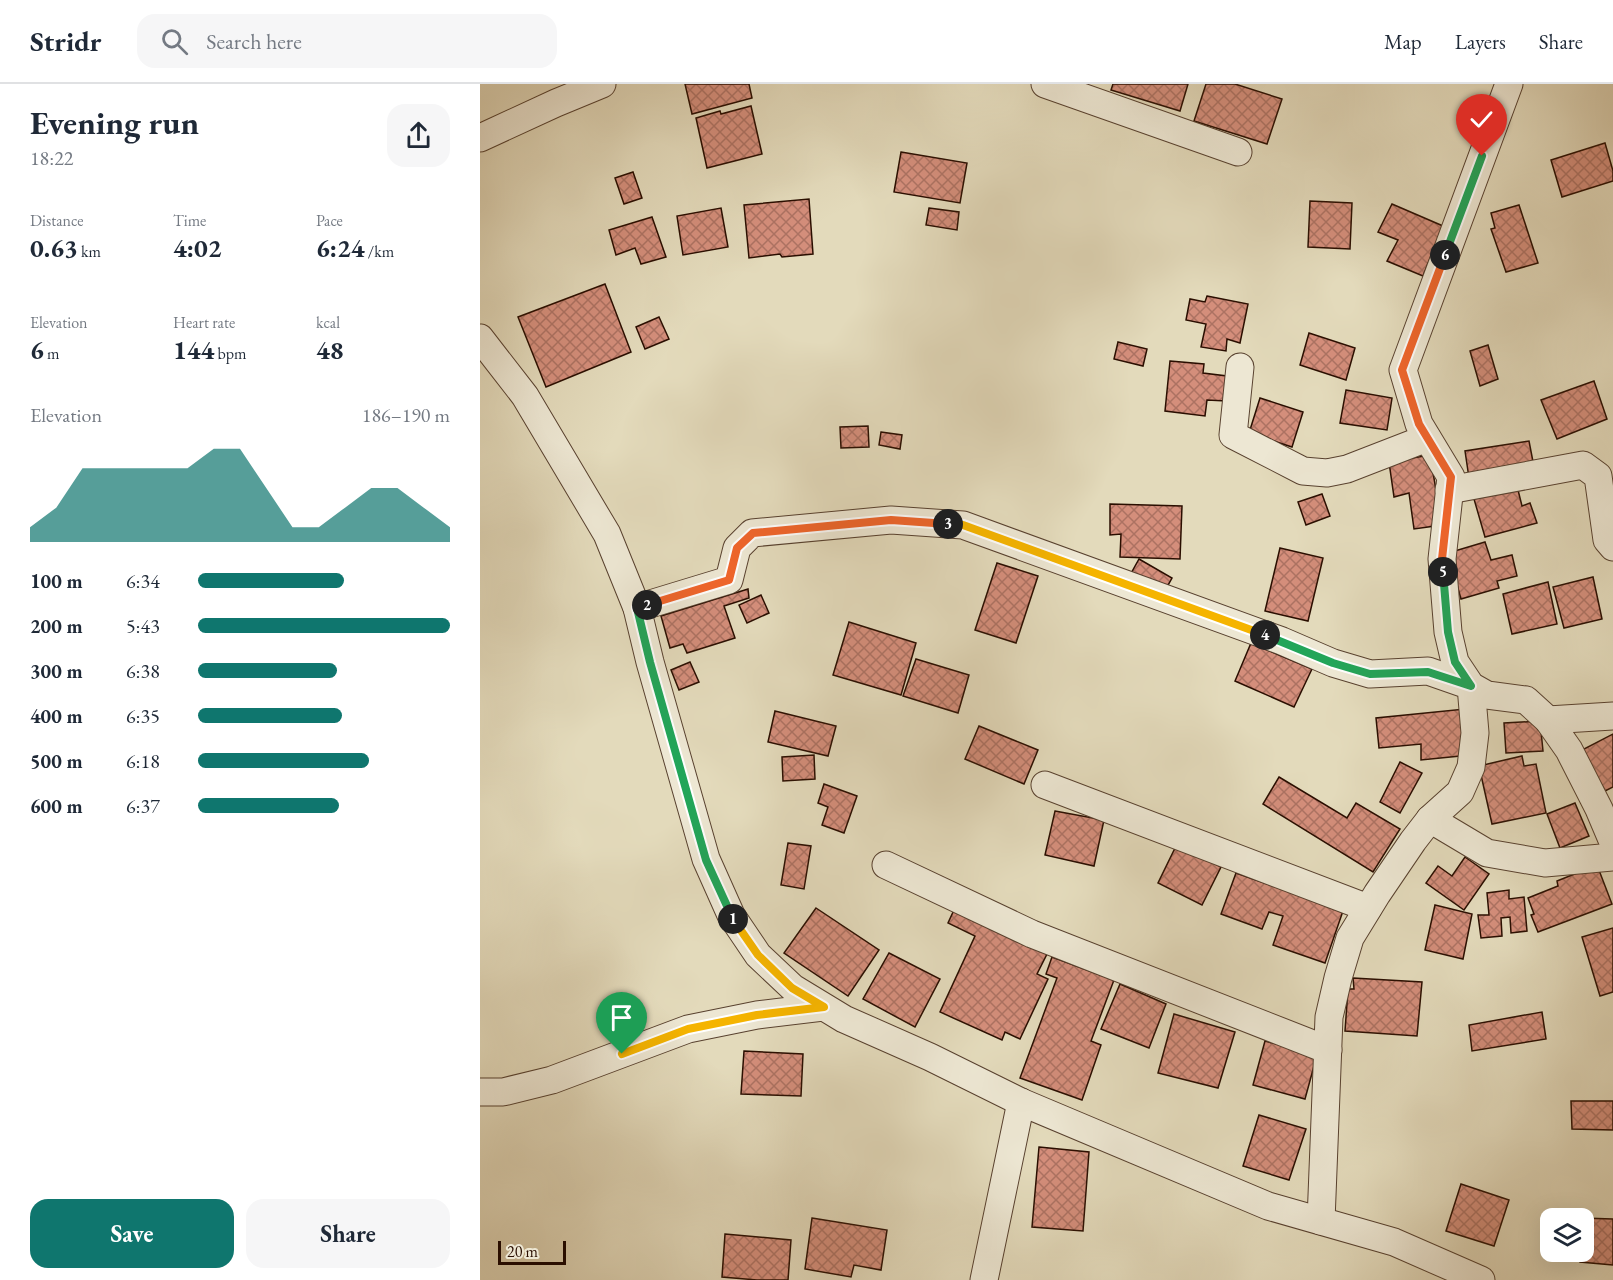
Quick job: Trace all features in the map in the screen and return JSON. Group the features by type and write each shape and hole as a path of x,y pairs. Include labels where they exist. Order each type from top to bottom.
{"street":[{"path":"480,138 603,84"},
{"path":"1045,84 1238,152"},
{"path":"1322,1221 1329,1017 1350,938 1413,841 1430,819 1460,792 1471,767 1475,733 1471,686 1455,662 1448,632 1442,559 1451,477 1419,424 1402,370 1509,84"},
{"path":"480,339 525,396 607,534 637,608 706,860 731,915 758,955 792,988 844,1019 930,1057 1021,1102 1268,1206 1394,1242 1481,1280"},
{"path":"1240,367 1233,435 1303,471 1327,473 1347,469 1427,438"},
{"path":"1449,490 1583,465 1598,476 1607,540 1613,547"},
{"path":"637,608 729,580 737,548 753,533 891,520 963,525 1282,641 1333,663 1370,674 1428,672 1471,686 1487,695 1526,700 1548,720 1569,750 1613,842"},
{"path":"1548,720 1613,716"},
{"path":"1045,785 1368,908"},
{"path":"1430,819 1486,853 1545,863 1613,857"},
{"path":"886,865 1032,934 1328,1050"},
{"path":"480,1092 502,1092 552,1080 688,1029 757,1015 824,1007"},
{"path":"984,1280 1021,1102"}],"building":[{"path":"685,84 749,84 752,98 692,114"},
{"path":"1113,84 1188,84 1180,111 1111,90"},
{"path":"1206,84 1235,84 1282,99 1267,144 1194,121"},
{"path":"751,106 762,154 707,168 696,118"},
{"path":"1605,143 1613,171 1613,181 1562,197 1551,160"},
{"path":"901,152 967,163 960,203 894,192"},
{"path":"633,172 642,198 624,204 615,178"},
{"path":"809,199 813,254 782,257 780,254 749,258 744,205"},
{"path":"1310,201 1352,203 1350,249 1308,247"},
{"path":"1392,204 1443,226 1423,276 1387,261 1398,240 1378,232"},
{"path":"1519,205 1538,263 1506,272 1491,229 1495,228 1491,213"},
{"path":"721,208 728,247 683,255 677,216"},
{"path":"929,208 959,212 957,230 926,225"},
{"path":"652,217 666,257 641,264 635,248 616,255 609,230"},
{"path":"605,284 631,352 546,387 518,317"},
{"path":"1207,296 1248,304 1240,343 1227,339 1226,351 1201,347 1206,324 1186,320 1190,299 1205,302"},
{"path":"659,317 669,339 645,349 636,327"},
{"path":"1309,333 1355,348 1346,380 1300,365"},
{"path":"1118,342 1147,349 1143,366 1114,359"},
{"path":"1488,345 1498,379 1480,386 1470,351"},
{"path":"1170,361 1204,364 1203,373 1227,376 1226,401 1207,400 1205,416 1165,411"},
{"path":"1594,381 1607,419 1557,439 1541,400"},
{"path":"1346,390 1392,398 1387,430 1340,423"},
{"path":"1260,398 1303,412 1292,447 1249,433"},
{"path":"868,426 869,447 841,448 840,427"},
{"path":"881,432 902,435 900,449 879,445"},
{"path":"1529,441 1534,467 1469,478 1465,451"},
{"path":"1430,455 1442,525 1414,529 1409,493 1394,497 1389,462"},
{"path":"1517,486 1522,506 1530,503 1537,523 1485,537 1474,499"},
{"path":"1322,494 1330,516 1306,525 1298,502"},
{"path":"1110,504 1182,506 1180,559 1120,557 1121,534 1110,535"},
{"path":"1485,542 1491,560 1512,555 1517,576 1497,581 1499,588 1461,599 1448,553"},
{"path":"1280,548 1323,558 1308,621 1265,611"},
{"path":"1139,559 1172,578 1162,596 1129,577"},
{"path":"997,563 1038,576 1016,643 975,630"},
{"path":"1593,577 1602,619 1564,628 1553,587"},
{"path":"1548,582 1557,624 1512,634 1503,594"},
{"path":"748,589 749,598 724,606 735,638 687,653 683,644 670,648 661,616"},
{"path":"761,595 769,613 747,623 739,605"},
{"path":"849,622 916,643 901,695 833,675"},
{"path":"1251,643 1312,669 1294,707 1235,681"},
{"path":"916,659 969,675 958,713 903,696"},
{"path":"690,662 699,682 679,690 671,670"},
{"path":"1465,709 1470,755 1421,760 1421,744 1379,748 1376,718"},
{"path":"775,711 836,726 828,756 768,742"},
{"path":"1540,721 1543,751 1506,753 1504,723"},
{"path":"979,726 1038,750 1024,784 965,759"},
{"path":"1613,734 1613,787 1605,791 1582,750"},
{"path":"814,755 815,779 783,781 782,757"},
{"path":"1522,756 1524,766 1536,764 1546,813 1492,824 1479,766"},
{"path":"1400,762 1422,773 1400,813 1380,802"},
{"path":"1279,777 1347,818 1356,803 1400,829 1373,872 1263,804"},
{"path":"824,784 857,796 844,833 822,825 828,807 818,803"},
{"path":"1575,803 1589,836 1560,848 1547,814"},
{"path":"1055,811 1104,820 1094,866 1045,855"},
{"path":"788,843 811,846 804,889 781,885"},
{"path":"1177,844 1221,867 1202,905 1158,883"},
{"path":"1465,857 1489,874 1464,910 1426,883 1438,866 1452,876"},
{"path":"1597,865 1612,904 1538,932 1531,915 1534,914 1528,898 1558,886 1557,881"},
{"path":"1236,873 1343,911 1325,963 1273,945 1283,916 1269,912 1262,929 1221,914"},
{"path":"1509,890 1509,899 1524,897 1527,931 1511,933 1510,917 1501,918 1502,936 1481,938 1478,915 1489,915 1487,893"},
{"path":"1435,905 1472,914 1463,959 1425,950"},
{"path":"816,908 879,950 848,996 784,953"},
{"path":"954,910 1047,954 1037,974 1048,979 1020,1039 1005,1032 1002,1040 940,1012 975,936 948,923"},
{"path":"1613,928 1613,992 1600,996 1582,937"},
{"path":"889,953 940,979 915,1027 863,999"},
{"path":"1052,957 1114,980 1091,1041 1101,1045 1082,1100 1020,1078 1057,978 1046,974"},
{"path":"1353,978 1422,982 1417,1036 1345,1031 1348,989 1354,989"},
{"path":"1120,984 1166,1004 1149,1048 1101,1029"},
{"path":"1542,1012 1546,1039 1472,1051 1469,1025"},
{"path":"1174,1014 1235,1032 1218,1088 1158,1073"},
{"path":"1265,1041 1317,1055 1305,1099 1253,1085"},
{"path":"744,1051 803,1054 801,1096 741,1094"},
{"path":"1571,1101 1613,1101 1613,1130 1572,1129"},
{"path":"1259,1115 1306,1129 1289,1180 1243,1166"},
{"path":"1039,1147 1089,1152 1083,1231 1032,1227"},
{"path":"1461,1184 1509,1200 1494,1246 1446,1231"},
{"path":"812,1218 887,1230 881,1270 854,1265 851,1277 805,1269"},
{"path":"1594,1218 1613,1219 1613,1265 1580,1262 1594,1262"},
{"path":"725,1234 791,1240 788,1280 722,1277"}],"route":[{"path":"622,1054 688,1029 757,1015 824,1007 792,988 758,955 731,915 706,860 637,608 729,580 737,548 753,533 891,520 963,525 1282,641 1333,663 1370,674 1428,672 1471,686 1455,662 1448,632 1442,559 1451,477 1419,424 1402,370 1482,156"}]}
